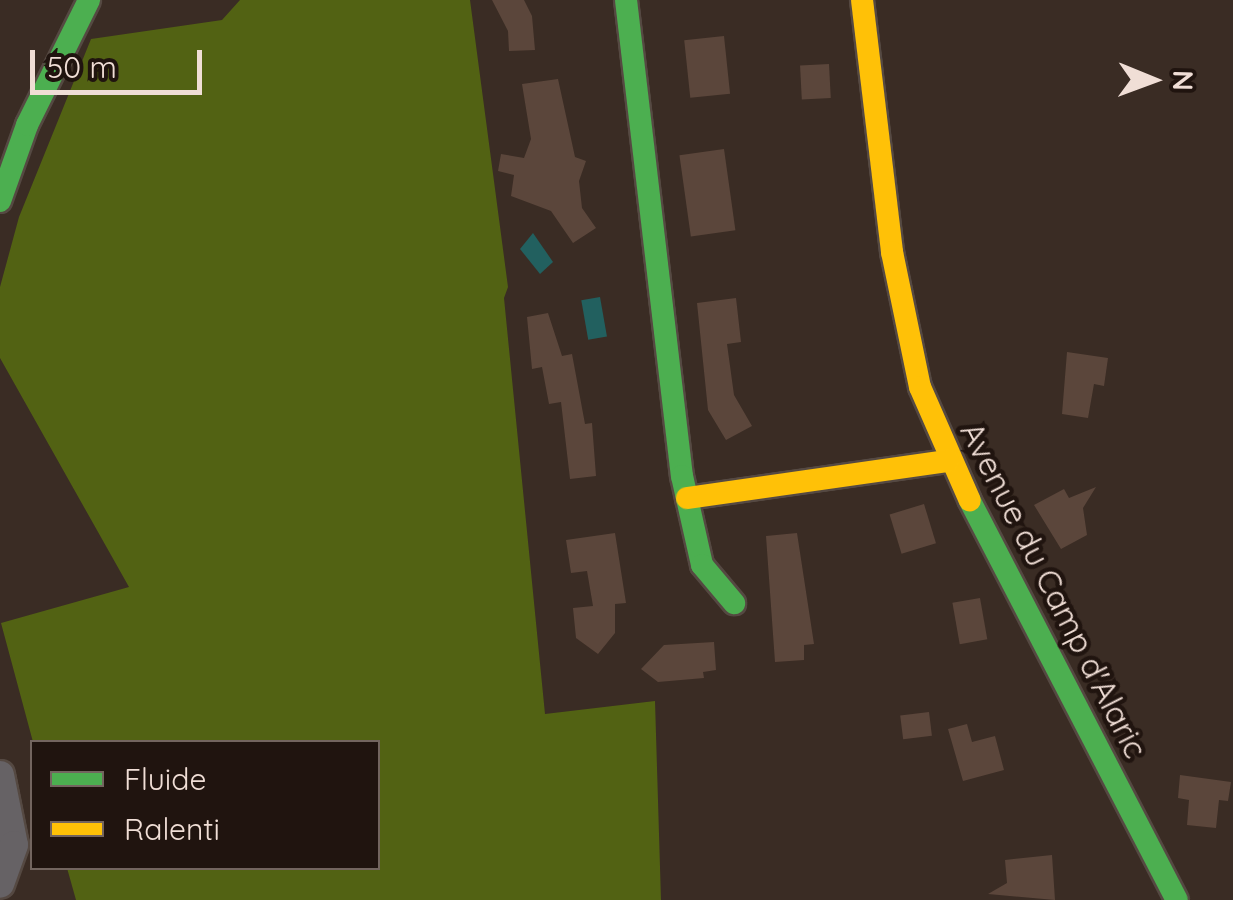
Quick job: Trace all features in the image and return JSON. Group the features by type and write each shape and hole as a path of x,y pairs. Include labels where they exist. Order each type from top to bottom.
{"street":[{"path":"0,201 27,124 89,0"},
{"path":"626,0 687,498 702,565 734,603"},
{"name":"Avenue du Camp d'Alaric","path":"862,0 892,252 920,387 948,461 1177,900"},
{"path":"687,498 948,461"},
{"path":"0,775 14,845 0,884"}],"green space":[{"path":"240,0 470,0 508,287 504,298 545,714 655,701 661,900 76,900 68,870 380,870 380,740 32,740 1,623 129,587 0,358 0,287 19,217 91,39 222,20"}],"water":[{"path":"533,233 553,262 540,274 520,249"},
{"path":"600,297 607,336 588,340 581,300"}],"building":[{"path":"492,0 524,0 532,16 535,50 509,51 508,31"},
{"path":"724,36 730,94 690,98 684,40"},
{"path":"829,64 831,98 802,99 800,66"},
{"path":"558,79 575,157 586,161 579,181 582,208 596,228 573,243 551,211 511,196 514,175 498,171 501,154 524,158 531,139 522,84"},
{"path":"724,149 735,230 691,236 679,155"},
{"path":"736,298 741,342 727,344 734,395 752,426 726,440 708,410 697,303"},
{"path":"548,313 562,356 572,354 585,424 592,423 596,476 570,479 561,402 549,404 542,367 532,369 527,317"},
{"path":"1067,352 1108,358 1104,386 1094,384 1088,418 1062,414"},
{"path":"1096,487 1083,508 1087,535 1061,549 1034,505 1064,489 1069,498"},
{"path":"924,504 936,543 902,554 890,515"},
{"path":"615,533 626,603 615,604 615,633 598,654 576,638 573,608 593,606 587,571 571,573 566,540"},
{"path":"797,533 814,644 804,645 804,660 775,662 766,536"},
{"path":"980,598 987,639 960,644 952,603"},
{"path":"714,642 716,670 703,672 704,678 658,682 641,669 664,645"},
{"path":"929,712 932,736 903,739 900,716"},
{"path":"967,724 972,742 995,736 1004,770 963,781 948,729"},
{"path":"1180,775 1231,782 1228,801 1219,800 1216,828 1187,825 1189,800 1178,798"},
{"path":"1052,855 1055,900 988,894 1007,883 1005,860"}],"traffic: fast":[{"path":"0,201 27,125 89,0"},
{"path":"626,0 682,476 702,565 734,603"},
{"path":"970,501 1177,900"}],"traffic: slow":[{"path":"862,0 892,252 920,387 970,501"},
{"path":"687,498 948,461"}]}
